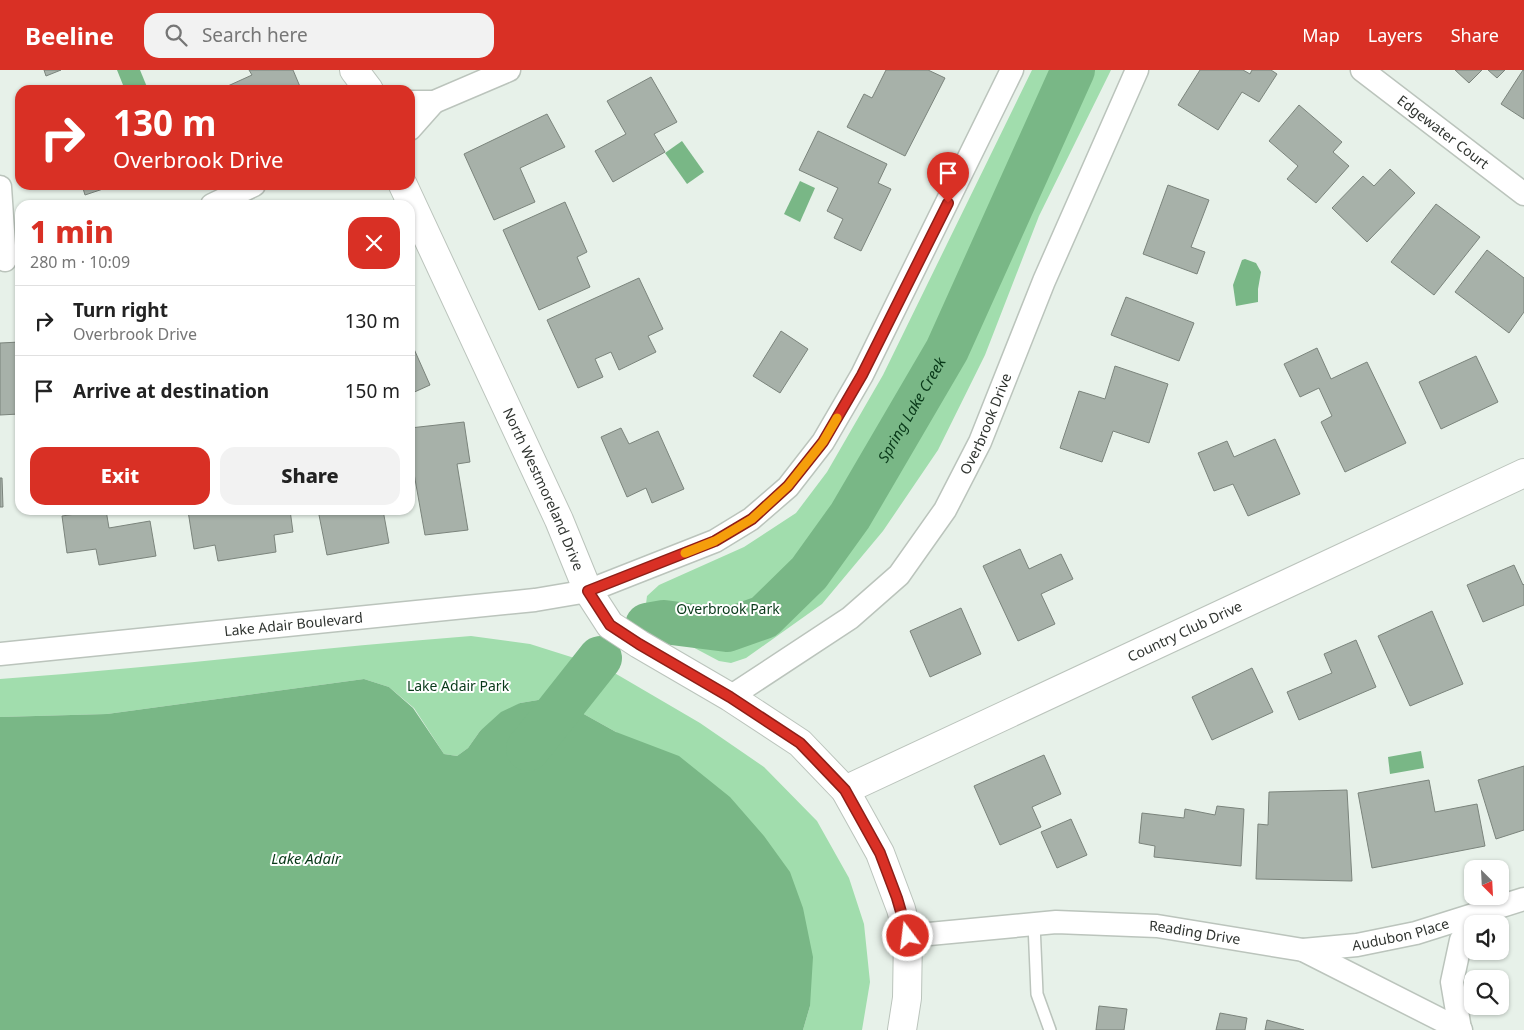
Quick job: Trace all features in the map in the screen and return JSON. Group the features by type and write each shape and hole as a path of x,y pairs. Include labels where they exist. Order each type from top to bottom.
{"street":[{"path":"353,70 354,85"},
{"path":"353,70 365,85"},
{"path":"415,102 434,102 509,70"},
{"path":"588,591 715,541 752,519 788,486 823,442 862,375 1012,70"},
{"name":"Overbrook Drive","path":"730,697 850,618 899,575 945,510 980,442 1044,282 1137,70"},
{"name":"Edgewater Court","path":"1362,70 1524,194"},
{"path":"415,123 434,102"},
{"path":"0,187 8,259"},
{"path":"222,200 244,190"},
{"name":"North Westmoreland Drive","path":"415,211 558,520 588,591 610,625 730,697 800,743 845,790 880,853 901,909 908,936 907,998 902,1030"},
{"name":"Country Club Drive","path":"845,790 1524,473"},
{"name":"Lake Adair Boulevard","path":"0,654 535,600 588,591"},
{"name":"Audubon Place","path":"1489,915 1524,899"},
{"name":"Reading Drive","path":"908,936 1056,922 1156,926 1303,950 1461,1030"},
{"name":"Audubon Place","path":"1303,950 1358,945 1464,923"},
{"path":"1461,1030 1452,982 1461,940 1464,936"}],"lane":[{"path":"1034,924 1037,994 1050,1030"}],"green space":[{"name":"Overbrook Park","path":"1032,70 1111,70 1039,216 985,355 938,450 883,531 822,604 746,658 731,663 719,661 655,627 645,612 647,596 659,585 744,547 796,513 827,472 883,375"},
{"name":"Lake Adair Park","path":"471,636 530,644 606,668 700,723 764,767 817,821 849,878 864,924 870,982 862,1030 803,1030 810,1006 616,732 564,703 538,700 520,703 480,731 468,748 457,756 444,754 414,708 389,687 364,679 107,714 0,717 0,679"}],"water":[{"path":"117,70 140,70 146,85 123,85"},
{"path":"682,141 704,172 687,184 665,153"},
{"path":"800,181 815,188 800,222 784,214"},
{"path":"1245,259 1256,263 1261,272 1258,302 1236,306 1233,285 1242,260"},
{"name":"Lake Adair","path":"364,679 389,687 413,708 444,754 457,756 468,748 480,731 501,712 520,703 538,700 564,703 616,732 679,756 730,797 764,836 790,872 803,908 813,957 810,1006 803,1030 0,1030 0,717 107,714"},
{"path":"1421,751 1424,768 1390,774 1388,757"}],"building":[{"path":"44,70 61,70 46,76"},
{"path":"249,70 293,70 299,85 230,85 252,75"},
{"path":"886,70 928,70 945,78 905,156 847,127 864,94 872,98"},
{"path":"1200,70 1243,70 1250,74 1252,70 1271,70 1277,74 1259,102 1242,92 1218,130 1178,105"},
{"path":"1455,70 1482,70 1469,83"},
{"path":"1488,70 1505,70 1497,78"},
{"path":"1524,71 1524,119 1501,104"},
{"path":"651,77 677,122 654,134 665,152 613,182 595,151 626,134 607,101"},
{"path":"1299,105 1342,142 1333,152 1349,166 1316,203 1287,179 1298,166 1269,141"},
{"path":"547,114 565,147 520,168 535,202 494,220 464,154"},
{"path":"818,131 887,164 878,183 891,189 861,251 834,238 843,219 827,211 838,188 799,170"},
{"path":"1390,169 1415,193 1367,242 1332,208 1363,176 1374,186"},
{"path":"1168,185 1209,200 1191,247 1205,252 1197,274 1143,254"},
{"path":"84,190 100,190 85,195"},
{"path":"565,202 587,252 577,257 590,287 539,310 503,230"},
{"path":"1436,204 1480,237 1434,295 1391,262"},
{"path":"1487,250 1524,278 1524,312 1509,333 1455,292"},
{"path":"639,278 663,329 648,336 656,352 619,370 611,352 595,359 603,377 578,388 547,320"},
{"path":"1126,297 1194,323 1179,361 1111,335"},
{"path":"781,331 808,349 780,393 753,376"},
{"path":"15,342 15,414 0,415 0,343"},
{"path":"1317,348 1331,379 1367,362 1406,443 1345,472 1321,422 1332,416 1319,388 1300,397 1284,364"},
{"path":"415,351 430,385 415,392"},
{"path":"1476,356 1498,402 1441,429 1419,382"},
{"path":"1115,366 1168,384 1149,443 1113,431 1102,462 1060,448 1079,391 1105,399"},
{"path":"464,422 470,462 457,464 468,530 425,535 415,479 415,427"},
{"path":"621,428 629,444 658,431 684,489 652,503 646,488 627,497 601,437"},
{"path":"1275,439 1300,494 1248,516 1233,484 1214,491 1198,453 1227,441 1234,457"},
{"path":"0,478 2,478 3,507 0,507"},
{"path":"107,515 109,528 150,521 156,556 99,565 96,549 67,553 62,516"},
{"path":"189,515 291,515 293,532 274,535 276,552 218,561 215,545 194,549"},
{"path":"319,515 384,515 389,543 327,555"},
{"path":"1020,549 1029,569 1061,554 1073,579 1041,594 1055,624 1018,641 983,566"},
{"path":"1514,565 1524,584 1524,605 1483,622 1467,585"},
{"path":"961,608 981,654 930,677 910,631"},
{"path":"1432,611 1463,684 1410,706 1378,636"},
{"path":"1356,640 1376,687 1299,720 1287,692 1332,673 1324,654"},
{"path":"1252,668 1273,712 1212,740 1192,697"},
{"path":"1044,755 1061,794 1032,807 1041,827 1000,845 974,786"},
{"path":"1524,766 1524,830 1496,839 1478,780"},
{"path":"1429,780 1435,812 1477,804 1485,846 1372,868 1358,793"},
{"path":"1347,790 1352,881 1256,879 1258,824 1268,825 1269,792"},
{"path":"1217,806 1244,809 1241,866 1154,857 1155,846 1139,843 1142,813 1184,818 1185,809 1215,815"},
{"path":"1071,819 1087,855 1057,868 1041,832"},
{"path":"1099,1006 1127,1009 1124,1030 1096,1030"},
{"path":"1220,1013 1247,1018 1245,1030 1216,1030"},
{"path":"1267,1020 1304,1030 1265,1030"}],"waterway":[{"name":"Spring Lake Creek","path":"647,625 664,622 727,630 764,617 809,573 850,516 947,350 1073,70"},
{"name":"Spring Lake Creek","path":"528,749 600,658"}],"slow traffic":[{"path":"685,553 715,541 752,519 788,486 823,442 837,418"}],"route":[{"path":"908,936 901,909 880,853 845,790 800,743 730,697 610,625 588,591 715,541 752,519 788,486 823,442 862,375 948,203"}]}
